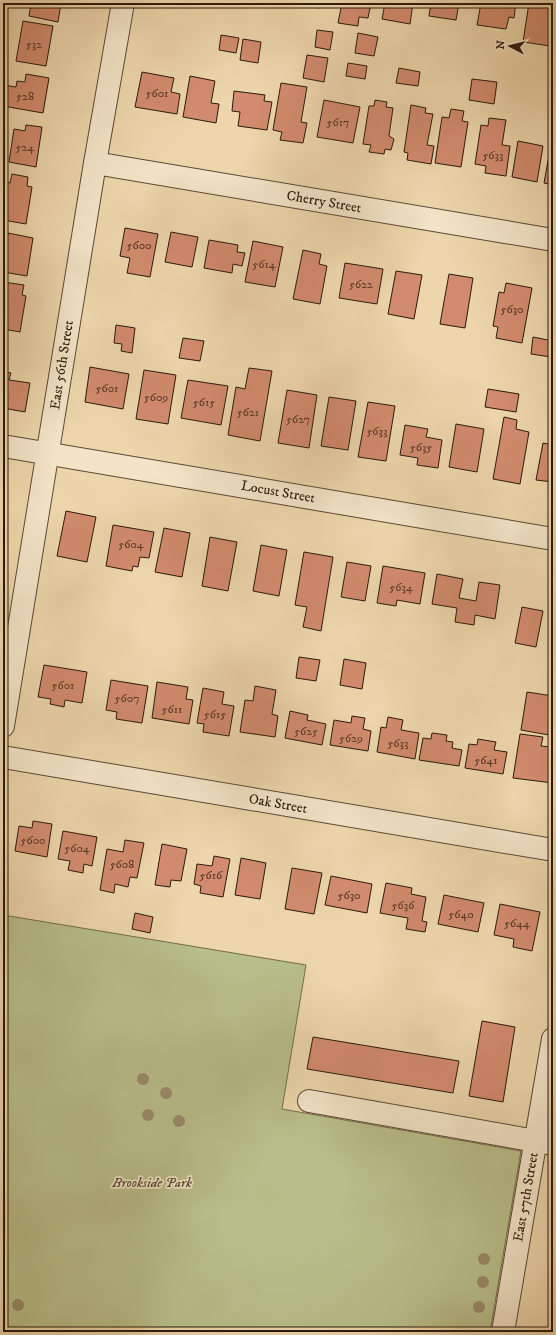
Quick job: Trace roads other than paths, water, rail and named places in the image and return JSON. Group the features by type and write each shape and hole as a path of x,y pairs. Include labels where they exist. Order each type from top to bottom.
{"street":[{"name":"East 56th Street","path":"3,726 95,163 123,3"},
{"name":"Cherry Street","path":"95,163 553,240"},
{"name":"Locust Street","path":"3,446 553,539"},
{"name":"Oak Street","path":"3,757 553,850"},
{"name":"East 57th Street","path":"503,1332 544,1143 553,1039"},
{"path":"309,1101 544,1143"}],"park label":[{"name":"Brookside Park","path":"152,1183"}]}
